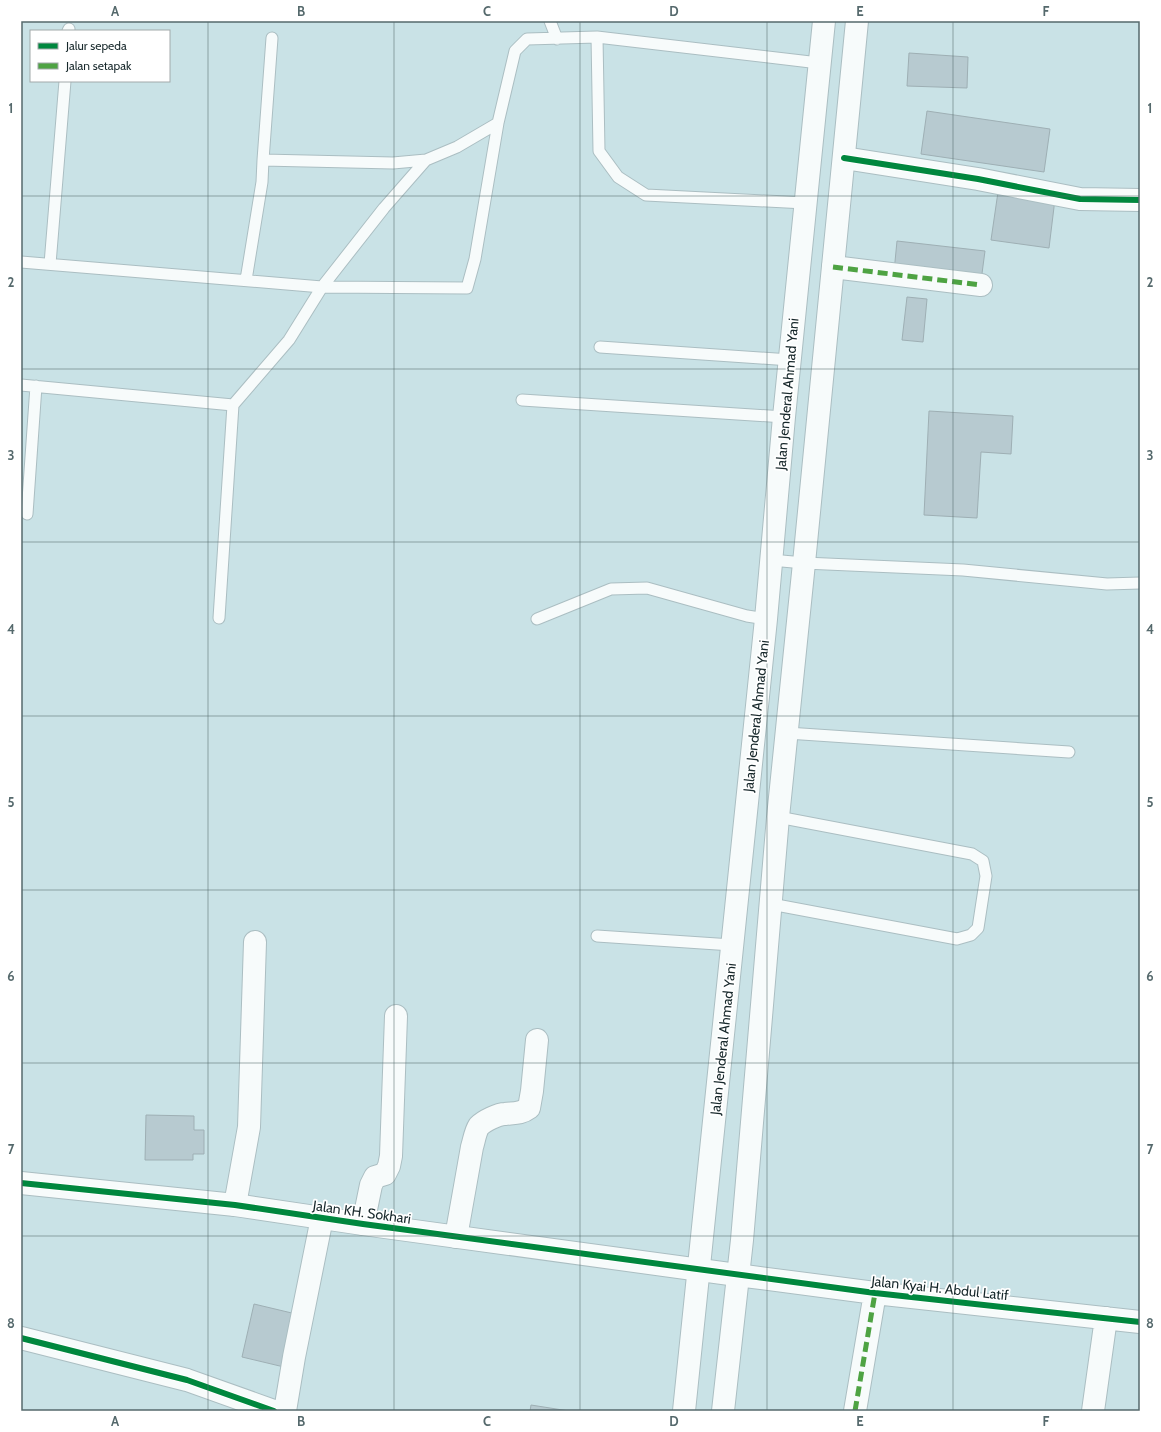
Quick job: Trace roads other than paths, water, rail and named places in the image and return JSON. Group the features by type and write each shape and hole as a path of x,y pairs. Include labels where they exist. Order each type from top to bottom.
{"street":[{"name":"Jalan Jenderal Ahmad Yani","path":"684,1411 766,619 784,417 824,21"},
{"path":"723,1411 742,1240 778,817 857,21"},
{"path":"844,158 978,179 1080,199 1140,200"},
{"path":"833,267 981,285"},
{"path":"235,1205 249,1127 255,942"},
{"path":"363,1224 371,1185 375,1177 385,1174 389,1166 391,1156 396,1016"},
{"path":"456,1237 472,1148 480,1126 500,1114 523,1112 529,1108 537,1040"},
{"name":"Jalan KH. Sokhari","path":"21,1183 235,1205 456,1237 699,1269"},
{"path":"285,1411 294,1357 322,1218"},
{"name":"Jalan Kyai H. Abdul Latif","path":"699,1269 875,1293 1140,1322"},
{"path":"856,1411 875,1293"},
{"path":"1093,1411 1106,1318"},
{"path":"21,1338 187,1380 274,1411"}],"lane":[{"path":"550,21 557,39"},
{"path":"596,37 599,151 618,177 646,195 805,203"},
{"path":"21,262 322,287 467,288 476,259 498,123 515,51 527,39 596,37 819,64"},
{"path":"246,280 262,182 272,38"},
{"path":"50,264 64,82"},
{"path":"263,160 393,163 426,160 457,147 498,123"},
{"path":"219,618 233,405 289,340 322,287 384,208 426,160"},
{"path":"600,347 790,360"},
{"path":"21,385 233,405"},
{"path":"27,514 36,386"},
{"path":"522,400 784,417"},
{"path":"771,560 804,563 963,570 1107,584 1140,583"},
{"path":"537,619 611,589 647,588 747,616 766,619"},
{"path":"787,733 1069,752"},
{"path":"771,904 957,939 970,935 978,928 986,876 983,861 972,854 778,817"},
{"path":"596,936 732,945"}]}
